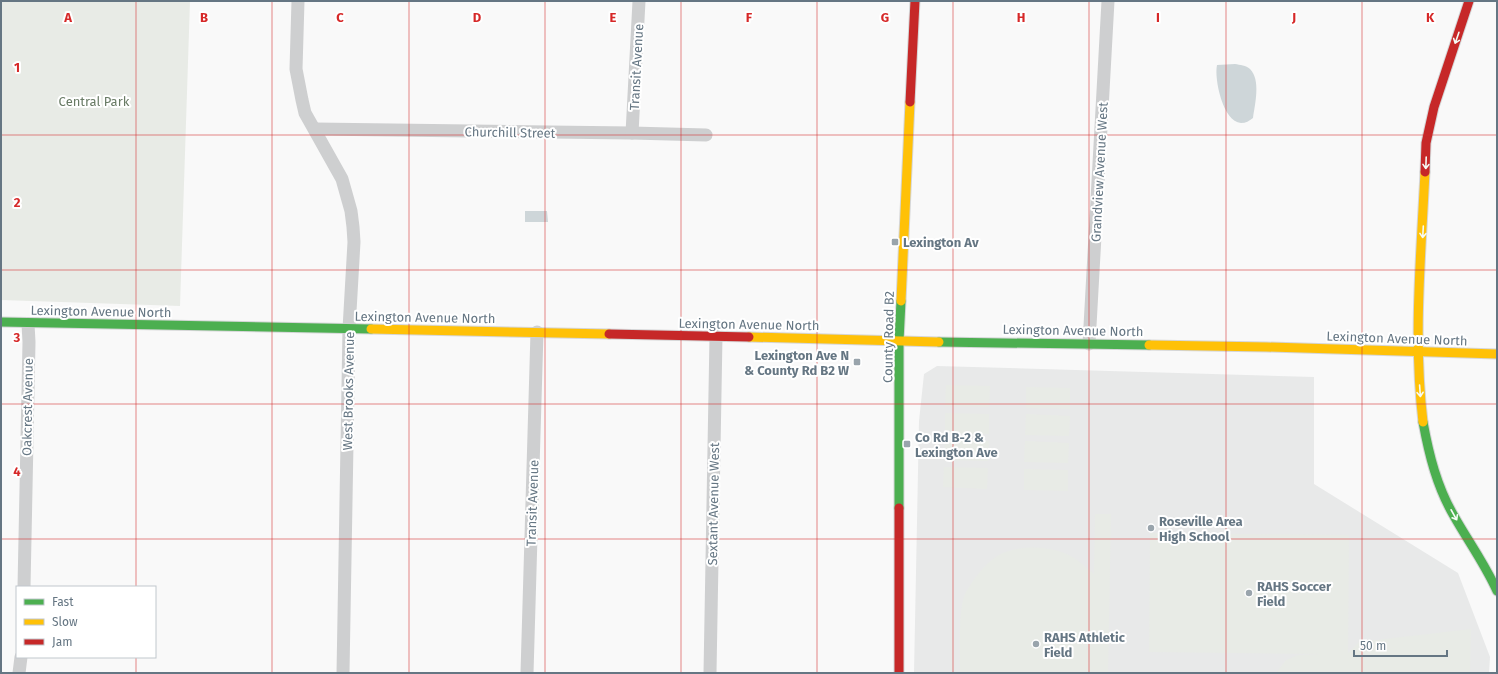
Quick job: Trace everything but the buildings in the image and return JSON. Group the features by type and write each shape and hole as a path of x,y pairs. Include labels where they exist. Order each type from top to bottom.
{"main road":[{"name":"County Road B2","path":"899,673 899,341 915,1"},
{"path":"1469,1 1438,92 1430,119 1426,143 1417,352 1423,422 1433,468 1441,490 1454,516 1487,571 1497,591"},
{"name":"Lexington Avenue North","path":"1,322 28,324 178,325 899,341 1266,347 1497,354"}],"street":[{"name":"West Brooks Avenue","path":"298,1 296,47 298,84 306,113 342,180 351,211 354,242 349,329 343,673"},
{"name":"Transit Avenue","path":"632,133 639,1"},
{"name":"Grandview Avenue West","path":"1090,344 1108,1"},
{"name":"Churchill Street","path":"315,130 706,135"},
{"name":"Oakcrest Avenue","path":"24,586 28,324"},
{"name":"Transit Avenue","path":"527,673 537,332"},
{"name":"Sextant Avenue West","path":"710,673 716,336"},
{"path":"19,673 21,658"}],"shaded area":[{"path":"1235,64 1245,66 1250,69 1255,79 1256,86 1256,99 1253,118 1243,123 1235,121 1229,115 1221,99 1217,80 1217,65"},
{"path":"525,211 547,211 548,222 525,222"},
{"name":"Roseville Area High School","path":"937,366 1314,377 1314,484 1458,573 1490,657 1489,673 914,673 919,421 924,374"}],"green space":[{"name":"Central Park","path":"1,1 190,1 180,306 1,300"},
{"path":"946,385 990,386 989,407 945,406"},
{"path":"1026,387 1070,388 1070,409 1026,408"},
{"path":"945,413 989,414 989,434 945,433"},
{"path":"1026,414 1070,416 1069,436 1025,435"},
{"path":"945,440 989,441 988,461 944,460"},
{"path":"1025,441 1069,443 1068,463 1024,462"},
{"path":"944,467 988,468 987,489 943,487"},
{"path":"1024,469 1068,470 1068,491 1024,490"},
{"name":"RAHS Athletic Field","path":"1095,514 1111,514 1108,673 960,673 961,610 965,594 980,572 994,558 1006,552 1014,549 1040,548 1057,551 1068,555 1094,574"},
{"name":"RAHS Soccer Field","path":"1150,533 1349,535 1348,653 1359,642 1471,629 1470,673 1276,673 1286,660 1298,655 1322,654 1149,652"}],"traffic: fast":[{"path":"899,508 899,341 901,301"},
{"path":"1,322 371,329"},
{"path":"939,342 1149,345"},
{"path":"1423,422 1431,459 1443,494 1497,591"}],"traffic: slow":[{"path":"901,301 910,102"},
{"path":"1423,422 1420,391 1418,328 1425,172"},
{"path":"371,329 609,334"},
{"path":"749,337 939,342"},
{"path":"1149,345 1497,354"}],"traffic: jam":[{"path":"910,102 915,1"},
{"path":"1425,172 1426,143 1434,107 1469,1"},
{"path":"609,334 749,337"},
{"path":"899,508 899,673"}],"place":[{"name":"Lexington Av","path":"895,242"},
{"name":"Lexington Ave N & County Rd B2 W","path":"857,362"},
{"name":"Co Rd B-2 & Lexington Ave","path":"907,444"},
{"name":"Roseville Area High School","path":"1151,528"},
{"name":"RAHS Soccer Field","path":"1249,593"},
{"name":"RAHS Athletic Field","path":"1036,644"}]}
